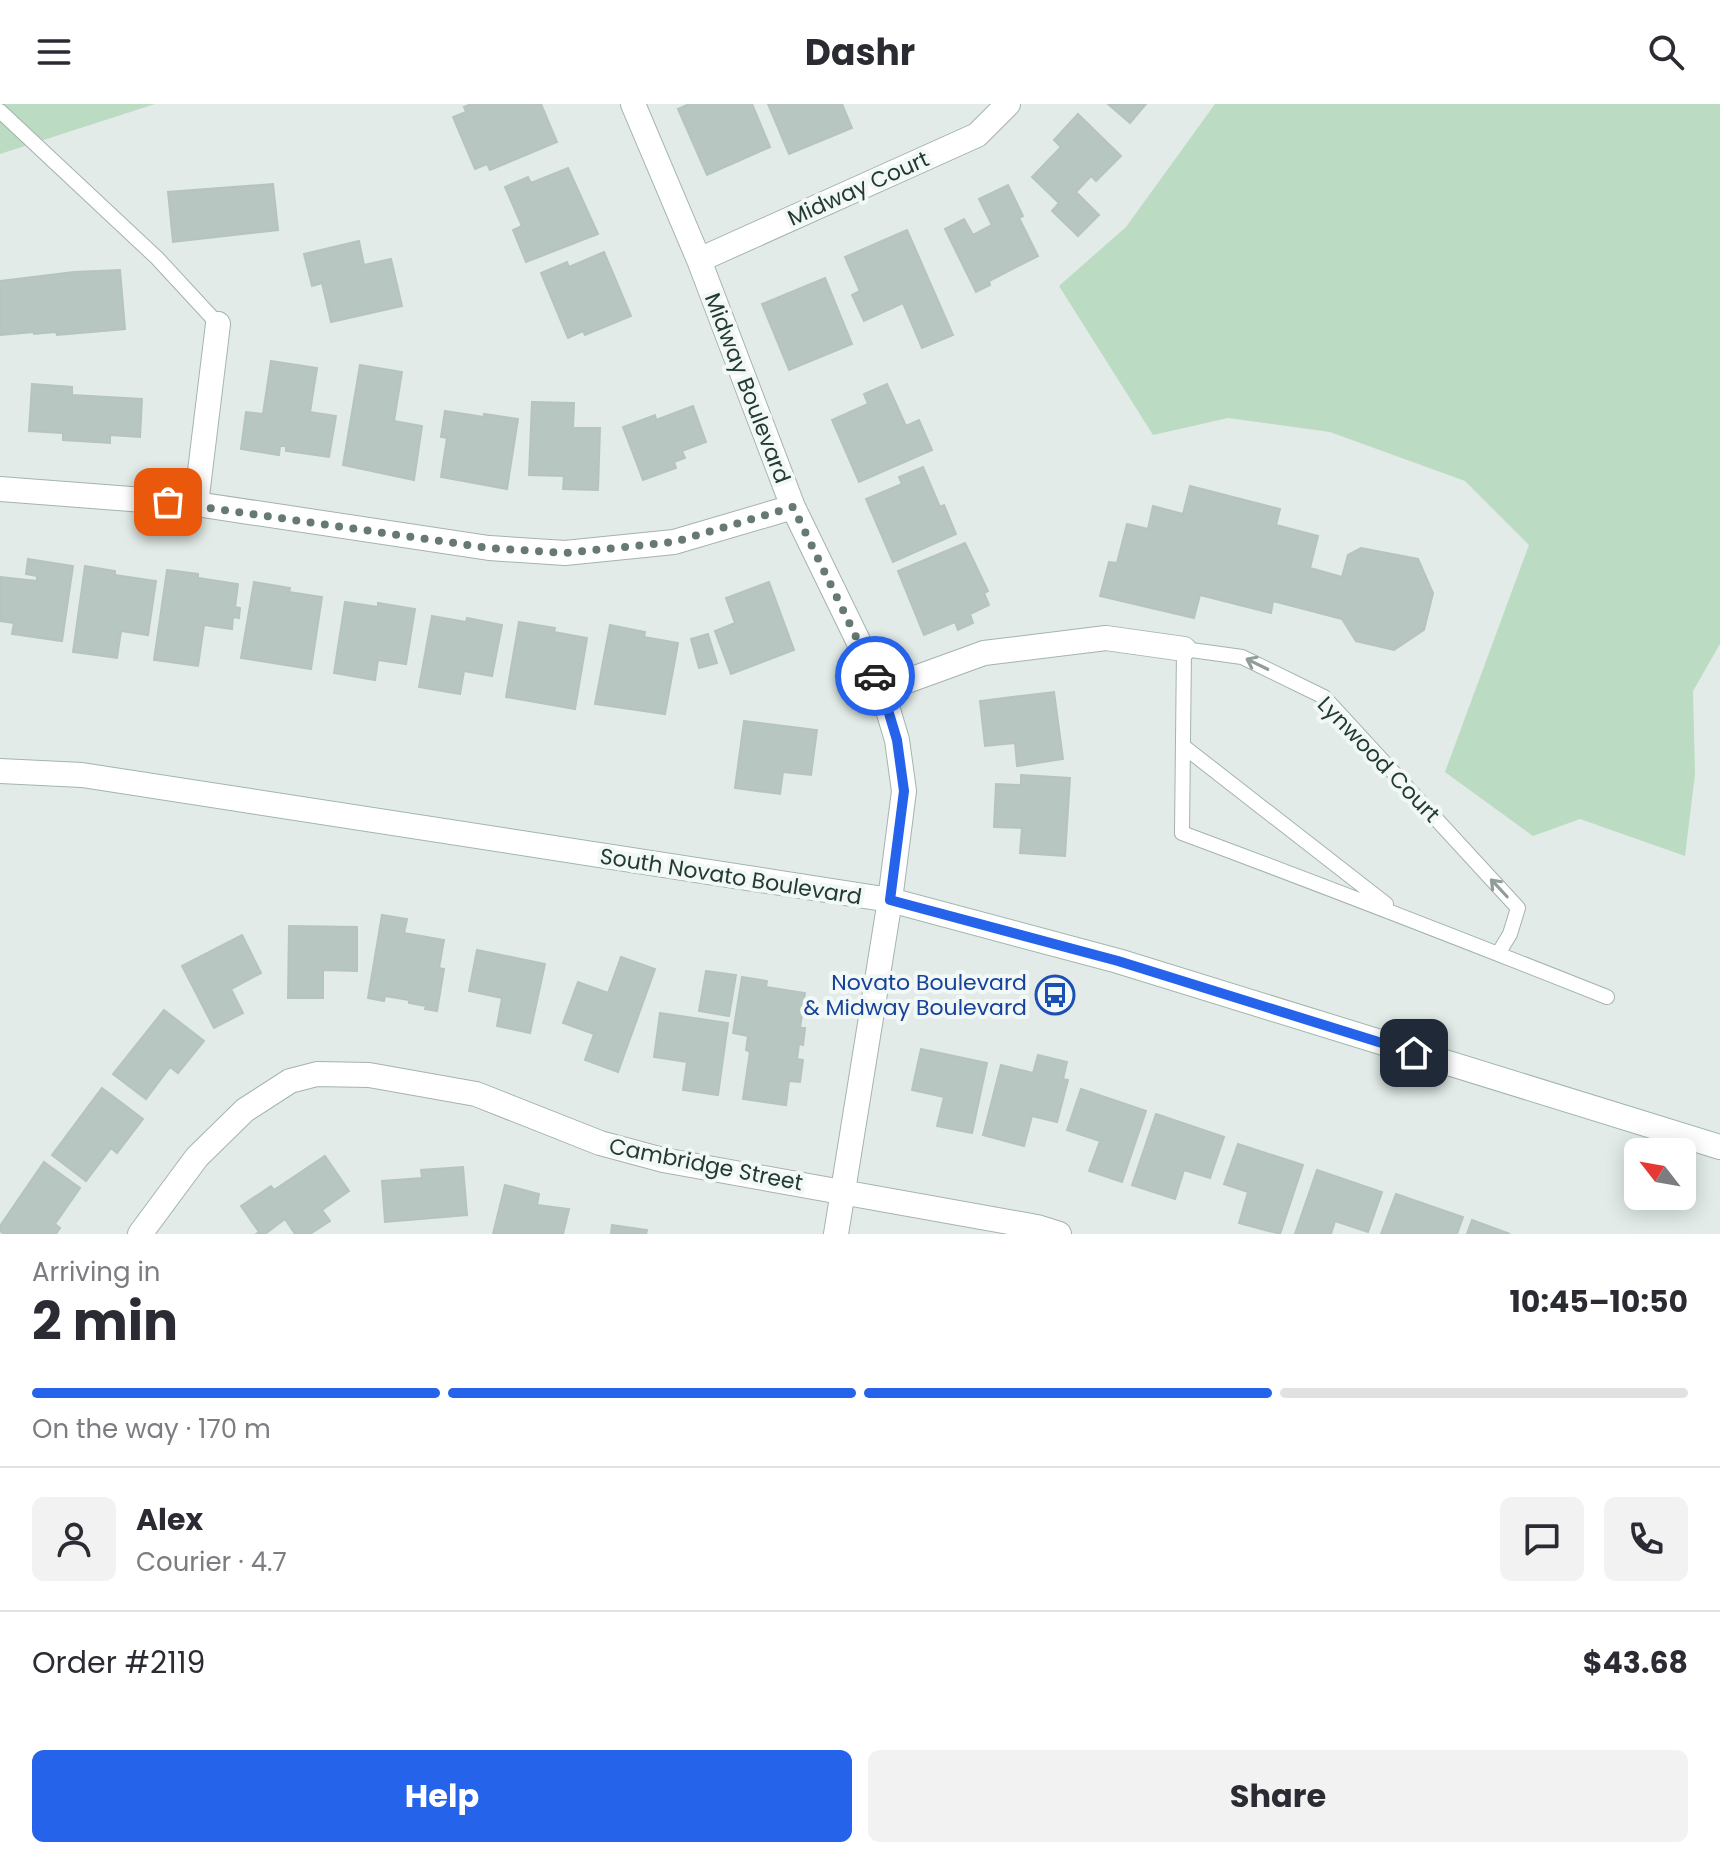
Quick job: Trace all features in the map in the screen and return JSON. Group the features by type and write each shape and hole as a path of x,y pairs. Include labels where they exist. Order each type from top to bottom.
{"street":[{"name":"Midway Boulevard","path":"633,104 699,260 793,507 882,690 897,740 904,791 890,900 836,1234"},
{"name":"Midway Court","path":"699,260 977,135 1008,104"},
{"path":"196,504 218,324"},
{"path":"0,489 196,504 489,548 565,553 674,542 793,507"},
{"name":"Lynwood Court","path":"882,690 984,653 1106,638 1184,649"},
{"name":"South Novato Boulevard","path":"0,771 82,775 890,900 1118,961 1720,1147"},
{"name":"Cambridge Street","path":"140,1234 197,1157 245,1110 290,1081 317,1074 369,1075 476,1094 600,1143 638,1153 1037,1227 1059,1234"}],"lane":[{"path":"0,111 157,258 218,324"},
{"path":"1184,649 1182,833 1399,914 1607,997"},
{"name":"Lynwood Court","path":"1184,649 1242,657 1324,697 1518,908 1510,934 1498,954"},
{"path":"1183,746 1399,914"}],"green space":[{"path":"0,104 155,104 0,154"},
{"path":"1215,104 1720,104 1720,644 1693,691 1695,774 1685,856 1580,819 1533,836 1445,772 1529,545 1465,481 1330,432 1228,418 1153,435 1059,286 1126,227"}],"building":[{"path":"471,104 541,104 557,142 490,170 487,164 475,169 453,117 466,112 464,107"},
{"path":"689,104 752,104 770,147 707,175 678,109"},
{"path":"768,104 842,104 852,128 789,154"},
{"path":"1108,104 1146,104 1130,123"},
{"path":"1078,114 1121,156 1096,181 1091,176 1076,192 1099,215 1078,236 1052,211 1059,203 1032,177 1061,147 1054,140"},
{"path":"568,168 598,234 526,262 513,230 522,226 505,187 528,177 531,183"},
{"path":"273,184 278,230 173,242 168,192"},
{"path":"1008,185 1023,216 1019,218 1038,256 989,281 990,285 976,292 945,229 964,219 973,235 992,225 979,199"},
{"path":"907,230 953,335 922,348 903,303 864,321 852,295 860,291 845,257"},
{"path":"359,241 364,265 391,259 402,306 331,322 322,283 312,286 304,254"},
{"path":"604,252 631,316 585,335 583,331 568,338 541,273 567,262 569,267"},
{"path":"120,270 125,329 57,335 56,332 34,332 0,335 0,281"},
{"path":"825,278 852,344 789,370 762,304"},
{"path":"271,361 317,368 310,412 336,416 329,457 286,451 286,446 280,446 279,455 241,449 246,412 263,414"},
{"path":"360,365 402,372 394,421 422,426 414,480 343,465"},
{"path":"32,384 72,387 72,395 142,399 140,437 110,435 110,443 63,440 63,433 29,431"},
{"path":"887,384 906,426 919,420 932,450 859,482 832,420 868,404 864,394"},
{"path":"532,402 574,403 573,428 600,428 598,490 563,489 564,476 529,475"},
{"path":"693,406 706,442 682,451 685,458 674,462 676,468 643,480 623,427 655,415 656,420"},
{"path":"445,411 518,419 507,489 441,477 447,438 441,437"},
{"path":"923,467 940,507 944,505 956,534 893,562 866,499 902,484 899,477"},
{"path":"1190,486 1280,509 1276,525 1318,536 1310,568 1342,577 1348,555 1361,548 1418,559 1433,593 1424,630 1394,650 1356,641 1342,619 1273,601 1271,613 1200,595 1194,618 1100,596 1109,562 1117,563 1127,524 1148,529 1153,506 1183,514"},
{"path":"965,543 988,591 984,593 989,605 970,614 973,623 958,630 955,622 924,635 898,571"},
{"path":"28,559 73,566 62,641 12,634 14,623 0,621 1,577 37,581 37,576 26,574"},
{"path":"85,566 115,571 115,575 156,581 148,635 121,631 117,658 73,652"},
{"path":"167,570 238,584 235,607 240,608 239,618 233,617 232,629 204,625 198,666 154,660"},
{"path":"254,582 322,597 311,669 241,658"},
{"path":"769,582 794,650 731,674 715,631 735,623 726,598"},
{"path":"345,602 415,609 406,664 378,660 375,680 334,673"},
{"path":"432,616 466,622 467,618 502,625 492,676 464,671 460,694 419,687"},
{"path":"519,622 555,628 554,632 587,638 575,709 506,697"},
{"path":"610,625 645,632 644,637 678,643 665,714 595,704"},
{"path":"708,634 717,663 699,668 691,639"},
{"path":"1054,692 1063,759 1017,766 1015,743 985,746 980,701"},
{"path":"744,721 817,730 811,775 783,772 780,794 735,788"},
{"path":"1021,775 1070,778 1065,856 1020,853 1022,828 994,827 996,784 1021,785"},
{"path":"382,915 407,919 404,933 444,940 439,968 444,969 437,1011 409,1003 409,1000 385,996 384,1001 368,998"},
{"path":"289,926 357,927 357,971 323,970 323,998 288,998"},
{"path":"242,935 261,973 231,989 243,1013 214,1028 182,966"},
{"path":"477,950 545,964 530,1033 497,1026 502,998 469,991"},
{"path":"621,957 655,969 618,1072 585,1060 594,1034 563,1023 578,982 608,993"},
{"path":"706,971 736,975 729,1016 699,1011"},
{"path":"742,977 767,981 766,987 805,993 800,1028 805,1028 803,1045 799,1044 797,1059 803,1060 800,1082 789,1081 786,1105 743,1099 750,1052 746,1050 748,1036 733,1033"},
{"path":"164,1010 204,1041 178,1073 170,1067 146,1099 113,1074"},
{"path":"660,1013 728,1023 718,1095 683,1090 687,1062 654,1057"},
{"path":"921,1049 987,1063 972,1133 937,1126 944,1097 912,1090"},
{"path":"1038,1055 1067,1062 1063,1079 1068,1080 1057,1122 1032,1116 1024,1146 983,1135 1001,1065 1033,1073"},
{"path":"102,1088 143,1119 117,1153 111,1148 86,1181 52,1155"},
{"path":"1081,1089 1146,1111 1122,1182 1089,1171 1100,1141 1067,1130"},
{"path":"1156,1114 1224,1137 1210,1178 1184,1170 1175,1199 1132,1185"},
{"path":"1238,1144 1303,1165 1280,1234 1239,1223 1248,1192 1224,1184"},
{"path":"325,1156 349,1191 322,1210 330,1221 310,1234 295,1234 285,1219 265,1234 256,1234 259,1232 241,1206 271,1186 274,1190"},
{"path":"44,1162 80,1188 55,1224 60,1228 56,1234 4,1234 0,1226"},
{"path":"463,1167 467,1215 385,1222 382,1181 422,1178 421,1170"},
{"path":"1317,1170 1382,1192 1368,1232 1335,1221 1331,1234 1295,1234"},
{"path":"505,1185 539,1194 537,1205 569,1209 563,1234 493,1234"},
{"path":"1396,1194 1463,1217 1457,1234 1381,1234"},
{"path":"1472,1220 1510,1234 1467,1234"},
{"path":"612,1225 647,1230 646,1234 611,1234"}],"way so far":[{"path":"168,502 489,548 565,553 674,542 793,507 875,676"}],"place":[{"name":"Novato Boulevard & Midway Boulevard","path":"1055,995"}],"route":[{"path":"875,676 897,740 904,791 890,900 1118,961 1414,1053"}]}
